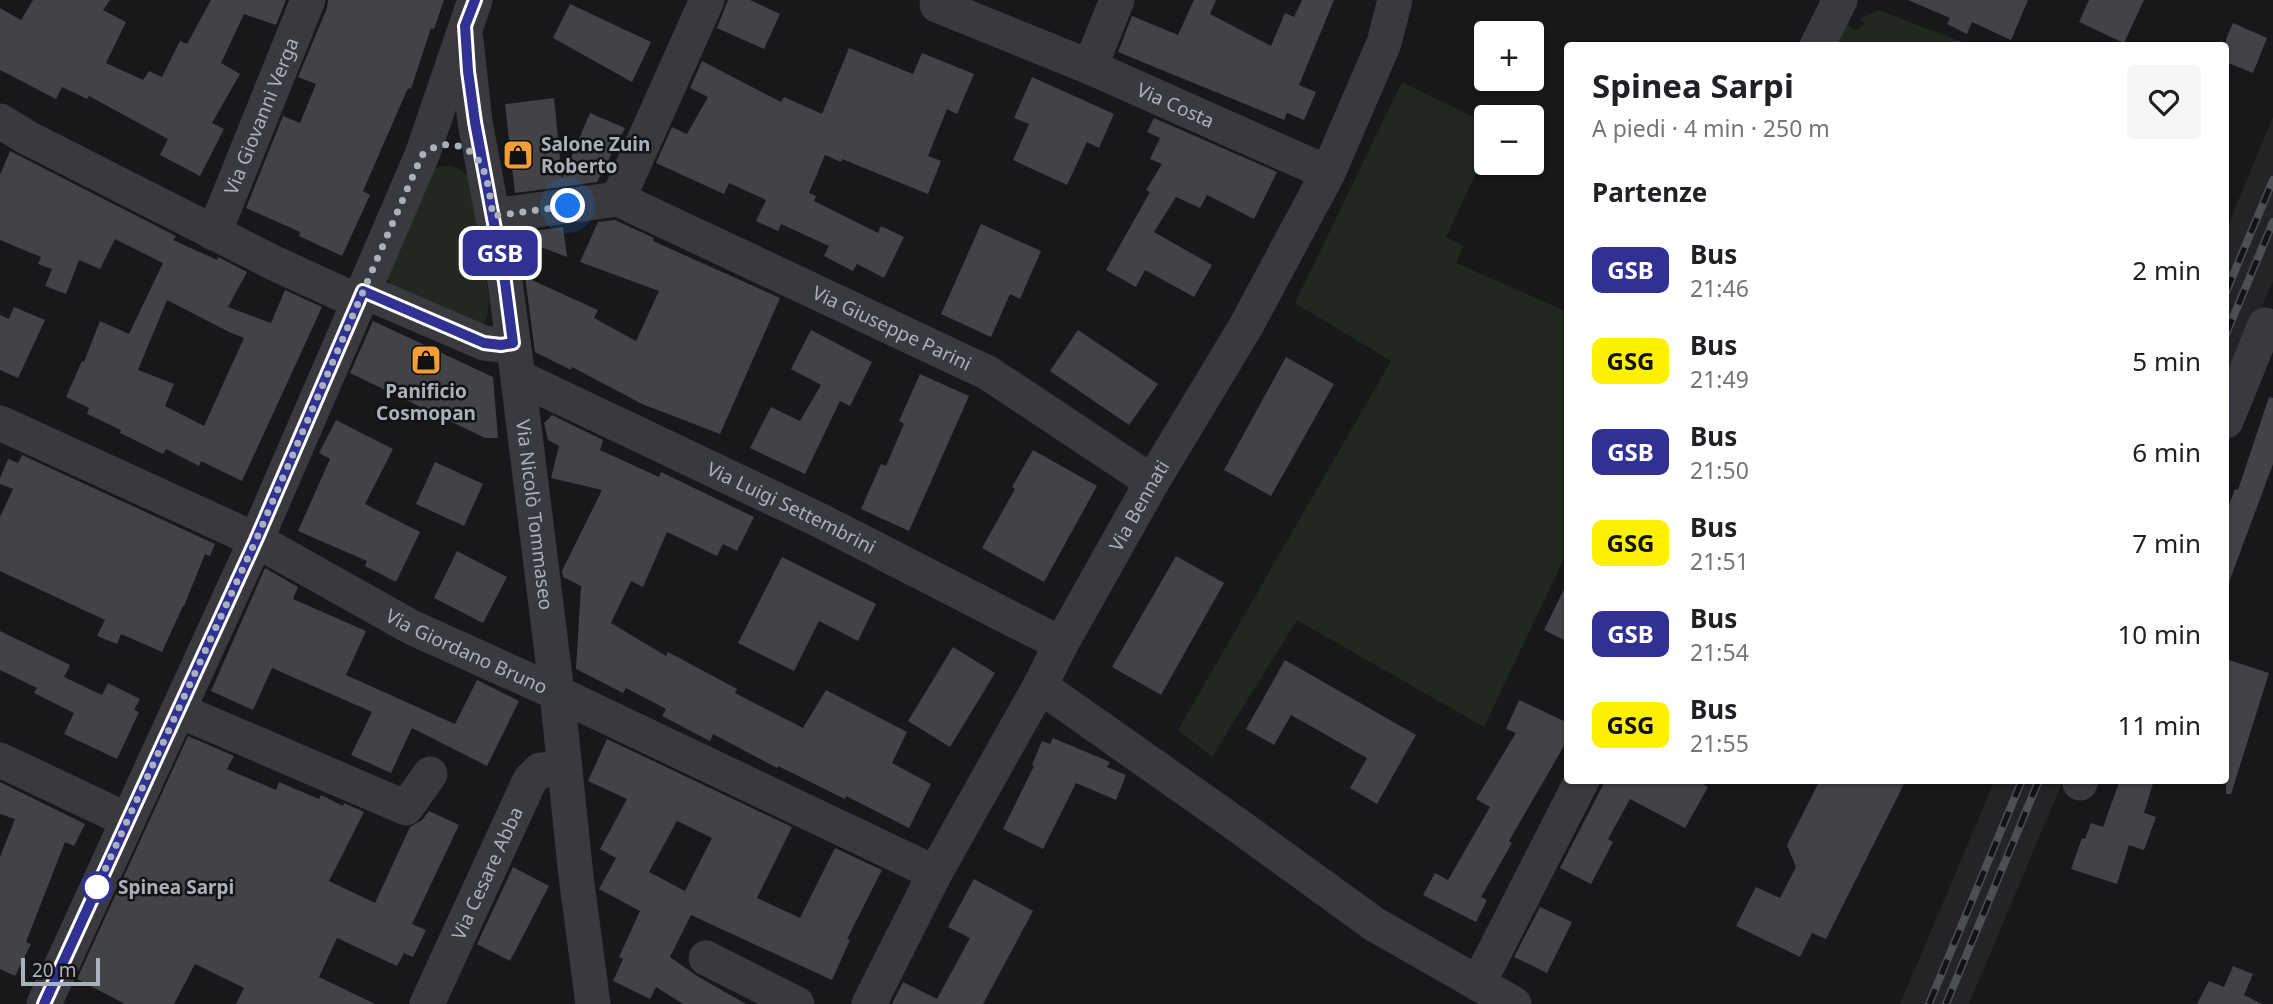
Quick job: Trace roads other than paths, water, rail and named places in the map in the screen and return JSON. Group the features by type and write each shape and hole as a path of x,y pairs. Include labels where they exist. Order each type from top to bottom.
{"street":[{"name":"Via Giovanni Verga","path":"214,233 308,0"},
{"path":"493,216 618,199 707,0"},
{"path":"1090,68 1117,0"},
{"name":"Via Bennati","path":"869,1004 935,873 1061,644 1152,482 1246,326 1328,173 1384,43 1395,0"},
{"path":"1818,42 1840,0"},
{"name":"Via Costa","path":"937,5 1090,68 1328,173"},
{"path":"44,1004 256,540 361,297 422,155 470,13"},
{"name":"Via Nicolò Tommaseo","path":"470,13 468,71 518,377 593,1004"},
{"path":"0,121 26,137 274,263 484,343 513,343"},
{"path":"422,155 439,146 460,146 471,152 484,170"},
{"name":"Via Giuseppe Parini","path":"618,199 988,373 1152,482"},
{"path":"2229,414 2265,325 2273,328"},
{"name":"Via Luigi Settembrini","path":"518,377 819,520 1061,644"},
{"name":"Via Giordano Bruno","path":"0,423 256,540 411,627 557,693 935,873"},
{"path":"1040,686 1374,924 1514,1004"},
{"path":"177,710 406,808 430,774"},
{"path":"0,760 127,820"},
{"name":"Via Cesare Abba","path":"427,1004 530,780 540,769 565,769"},
{"path":"1478,984 1580,784"},
{"path":"706,958 797,1004"}],"railway":[{"path":"2229,285 2273,180"},
{"path":"2229,327 2273,222"},
{"path":"1929,1004 2020,784"},
{"path":"1946,1004 2037,784"}],"place":[{"name":"Salone Zuin Roberto","path":"518,155"},
{"name":"Panificio Cosmopan","path":"426,360"},
{"name":"Spinea Sarpi","path":"97,887"}]}
